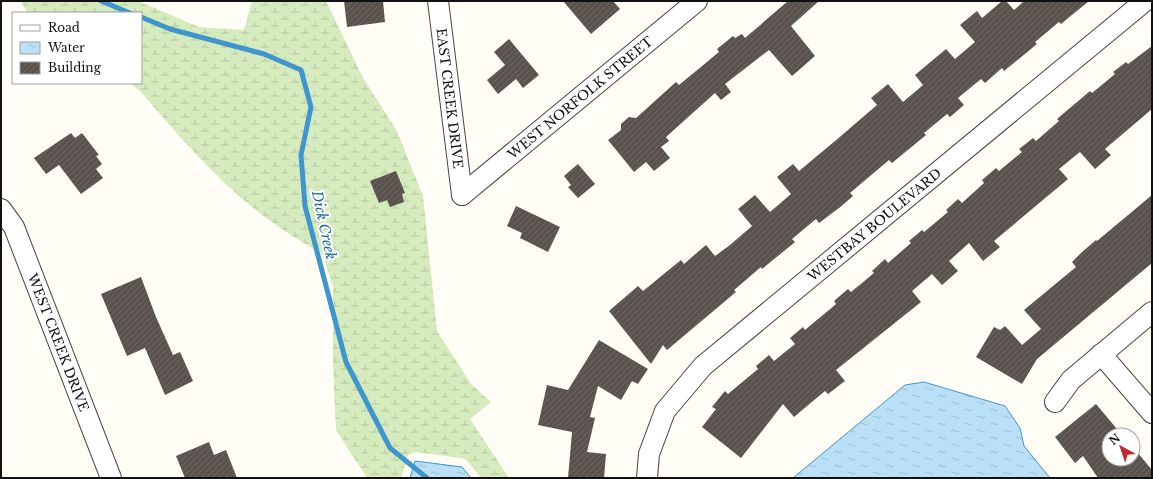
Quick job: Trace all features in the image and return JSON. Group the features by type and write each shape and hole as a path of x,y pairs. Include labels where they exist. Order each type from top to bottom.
{"street":[{"name":"EAST CREEK DRIVE","path":"438,1 462,195"},
{"name":"WEST NORFOLK STREET","path":"462,195 697,1"},
{"name":"WESTBAY BOULEVARD","path":"647,478 649,454 665,411 703,366 1145,1"},
{"name":"WEST CREEK DRIVE","path":"1,209 14,227 111,478"},
{"path":"1055,402 1071,380 1152,312"},
{"path":"1101,354 1152,413"}],"green space":[{"path":"20,1 138,1 199,27 244,30 252,1 326,1 363,78 397,131 423,196 437,331 471,384 491,402 470,419 509,478 482,478 466,460 462,458 415,452 408,455 401,478 367,478 336,430 333,363 333,287 323,255 278,226 235,193 170,126 140,91 131,84 142,84 142,12 27,12"}],"water":[{"path":"924,382 1005,406 1020,428 1024,446 1050,478 793,478 905,385"},
{"path":"415,461 462,467 471,478 410,478"}],"building":[{"path":"344,1 383,1 385,22 347,27"},
{"path":"563,1 613,1 620,9 591,34"},
{"path":"788,1 819,1 791,26 815,56 792,76 769,50 725,84 731,92 721,100 715,93 666,137 669,141 661,147 670,158 654,171 646,162 634,172 608,140 621,130 621,124 629,117 636,118 676,82 679,85 719,52 717,49 733,36 735,38 742,34 745,38"},
{"path":"1002,1 1006,1 1014,10 1024,1 1089,1 1061,24 1059,22 1035,42 1037,44 1004,71 1002,68 985,83 981,79 958,98 964,105 950,117 947,114 924,133 926,135 892,163 889,160 850,193 853,196 839,208 819,223 816,219 792,239 795,242 762,269 761,267 734,290 736,292 667,350 663,345 651,364 609,311 638,286 643,291 681,260 684,264 706,245 715,256 730,245 752,226 738,209 755,195 770,212 791,194 777,177 793,164 799,171 835,141 877,105 871,98 888,84 903,102 923,85 915,75 946,49 955,59 975,42 960,25 977,11 982,18"},
{"path":"509,39 539,75 523,88 516,79 498,94 487,80 505,65 494,52"},
{"path":"1152,46 1152,109 1105,149 1111,155 1095,169 1080,152 1059,169 1068,179 994,241 1000,247 983,261 969,243 949,261 958,271 942,285 932,274 912,291 921,302 836,370 845,381 828,394 825,391 794,417 783,404 741,458 702,427 716,409 712,407 725,391 728,394 758,369 756,366 769,355 774,361 795,344 790,338 803,327 805,330 836,304 834,301 848,289 851,292 874,273 872,271 885,259 888,263 911,243 909,241 922,230 924,232 948,212 946,210 958,199 962,203 984,183 982,180 996,168 999,171 1022,152 1019,149 1033,138 1036,141 1059,121 1057,119 1090,91 1092,93 1115,74 1113,72 1126,62 1128,64"},
{"path":"71,133 75,138 82,133 99,155 96,156 102,164 96,169 103,178 81,194 59,165 46,174 34,158"},
{"path":"578,164 595,184 578,198 568,187 571,185 564,176"},
{"path":"396,171 405,193 402,194 404,202 390,207 387,200 379,203 370,181"},
{"path":"1152,195 1152,263 1037,359 1022,384 976,357 994,327 1000,330 1005,326 1022,345 1041,329 1024,310 1076,267 1072,262 1081,253"},
{"path":"516,206 560,227 548,252 520,238 522,233 507,226"},
{"path":"141,277 156,317 173,355 180,352 193,381 165,395 145,348 127,356 101,294"},
{"path":"599,340 648,369 638,384 632,381 621,400 598,386 590,417 595,418 587,452 606,454 604,478 568,478 572,432 538,425 547,385 568,390"},
{"path":"1096,404 1115,427 1101,427 1101,467 1141,467 1141,457 1152,470 1152,478 1098,478 1083,456 1075,463 1055,437"},
{"path":"209,442 214,455 226,450 237,478 185,478 176,456"}],"waterway":[{"name":"Dick Creek","path":"101,1 128,12"},
{"name":"Dick Creek","path":"142,17 170,29 264,54 301,70 311,107 301,155 305,206 346,362 390,448 427,478"}]}
